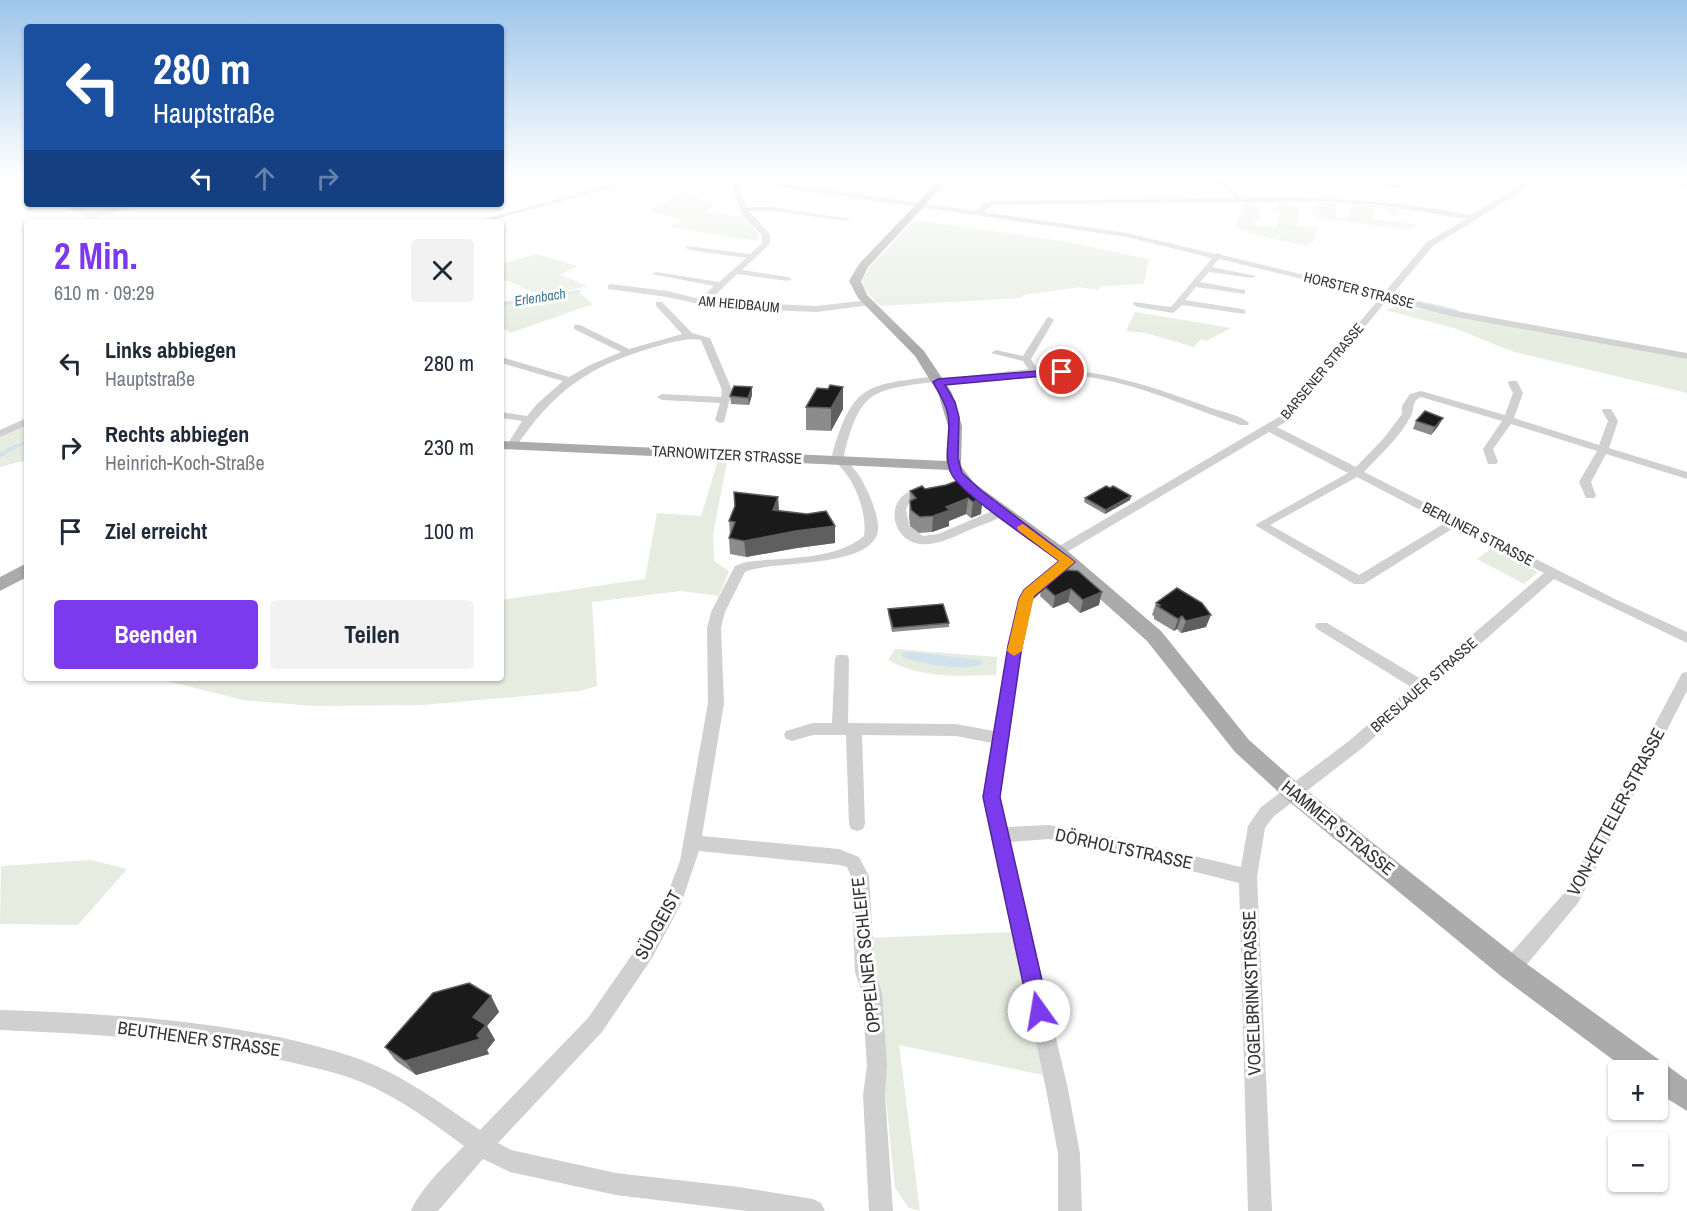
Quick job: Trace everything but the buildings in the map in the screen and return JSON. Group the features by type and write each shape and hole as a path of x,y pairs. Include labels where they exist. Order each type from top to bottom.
{"main road":[{"path":"893,235 856,276 857,289 868,303 920,354 950,402 954,417 953,466"},
{"name":"TARNOWITZER STRASSE","path":"506,445 953,466"},
{"name":"HAMMER STRASSE","path":"953,466 957,474 969,486 1063,557 1158,640 1242,746 1293,792 1511,968 1636,1060"},
{"path":"0,585 24,571"},
{"path":"1668,1083 1687,1097"}],"street":[{"path":"702,302 753,257 768,240 766,235"},
{"name":"HORSTER STRASSE","path":"1122,235 1218,255 1450,313 1687,356"},
{"name":"BARSENER STRASSE","path":"1063,557 1270,428 1288,414 1430,244 1444,235"},
{"path":"690,248 753,257"},
{"path":"1137,304 1173,310 1218,255"},
{"path":"1206,269 1252,276"},
{"path":"737,272 788,279"},
{"path":"656,274 720,285"},
{"path":"1194,284 1242,292"},
{"name":"AM HEIDBAUM","path":"611,287 667,294 717,305 790,309 868,303"},
{"path":"1180,302 1242,312"},
{"path":"659,304 660,308 684,328 689,336"},
{"path":"1026,359 1050,320"},
{"path":"577,327 628,352"},
{"path":"506,445 547,398 569,380 628,352 689,336 705,338 727,390 720,420"},
{"path":"996,353 1026,359 1034,372"},
{"path":"504,361 569,380"},
{"path":"840,461 838,455 841,442 864,396 886,387 937,381 1034,372 1072,372 1099,377 1244,423"},
{"path":"1492,462 1488,449 1508,420 1518,393 1513,383"},
{"path":"1455,522 1359,581 1261,525 1358,472 1388,440 1407,414 1407,406 1414,396 1436,397 1687,476"},
{"path":"662,398 726,400"},
{"path":"1590,496 1585,482 1603,450 1613,421 1607,411"},
{"path":"504,415 528,419"},
{"path":"0,434 24,422"},
{"name":"BERLINER STRASSE","path":"1270,428 1552,573 1687,638"},
{"name":"SÜDGEIST","path":"423,1211 595,1025 645,952 675,898 689,861 716,703 714,628 718,612 740,569 757,564 826,557 850,551 870,539 873,533 872,525 862,494 855,479 840,461"},
{"path":"952,492 969,486"},
{"path":"937,495 912,492 899,510 898,519 903,528 916,538 931,540 940,538 1001,512"},
{"path":"1063,557 1061,565 1047,580 1029,593 1026,599 991,797 1058,1089 1069,1154 1070,1211"},
{"name":"BRESLAUER STRASSE","path":"1293,792 1355,745 1552,573"},
{"path":"1322,626 1422,687"},
{"path":"842,659 856,824"},
{"name":"VON-KETTELER-STRASSE","path":"1511,968 1572,897 1687,677"},
{"path":"792,735 813,729 956,730 1000,738"},
{"name":"VOGELBRINKSTRASSE","path":"1260,1211 1248,877 1257,826 1267,812 1293,792"},
{"name":"DÖRHOLTSTRASSE","path":"999,835 1049,832 1109,843 1248,877"},
{"name":"OPPELNER SCHLEIFE","path":"692,843 839,857 853,862 857,869 860,876 865,972 872,993 877,1066 874,1095 881,1211"},
{"name":"BEUTHENER STRASSE","path":"0,1020 81,1023 189,1034 253,1043 331,1062 359,1070 417,1099 481,1146"},
{"path":"481,1146 510,1161 615,1184 739,1198 813,1211"}],"shaded area":[{"path":"717,235 759,235 757,241"},
{"path":"900,235 1016,235 1061,241 1149,259 1144,284 1101,286 1098,290 1079,287 1024,295 1019,298 880,306 865,290 862,279"},
{"path":"1256,235 1281,235 1274,239"},
{"path":"1282,235 1315,235 1314,241 1307,246 1277,240"},
{"path":"537,254 577,266 560,275 588,286 555,293 532,292 504,281 504,263"},
{"path":"581,290 581,294 593,304 510,333 504,329 504,302"},
{"path":"1395,307 1429,310 1687,359 1687,393 1514,352 1454,328 1385,310"},
{"path":"1135,312 1231,328 1206,341 1201,339 1194,347 1146,333 1126,331"},
{"path":"24,424 24,461 0,467 0,436"},
{"path":"718,460 727,462 713,535 714,561 729,571 719,596 681,591 592,602 597,686 580,691 423,705 314,706 243,700 167,681 504,681 504,600 645,579 657,513 701,516"},
{"path":"1492,548 1537,573 1524,584 1477,559"},
{"path":"895,649 997,657 996,675 940,675 914,670 888,660"},
{"path":"91,860 127,869 78,925 0,924 1,866"},
{"path":"1012,932 1043,1075 899,1045 920,1211 909,1208 895,1188 883,1070 877,975 870,965 867,938"}],"water":[{"path":"911,652 981,660 983,663 967,667 944,666 903,657 901,653"}],"waterway":[{"name":"Erlenbach","path":"545,297 579,291"},
{"name":"Erlenbach","path":"504,303 554,295"},
{"path":"1405,299 1456,311"},
{"name":"Erlenbach","path":"14,448 24,443"},
{"name":"Erlenbach","path":"0,455 16,446"}],"slow traffic":[{"path":"1014,651 1029,593 1053,575 1061,565 1069,562 1023,527"}],"route":[{"path":"1039,1011 991,797 1015,646 1026,599 1029,593 1053,575 1061,565 1069,562 978,494 957,474 952,458 954,417 950,402 938,382 1034,372 1062,372"}]}
